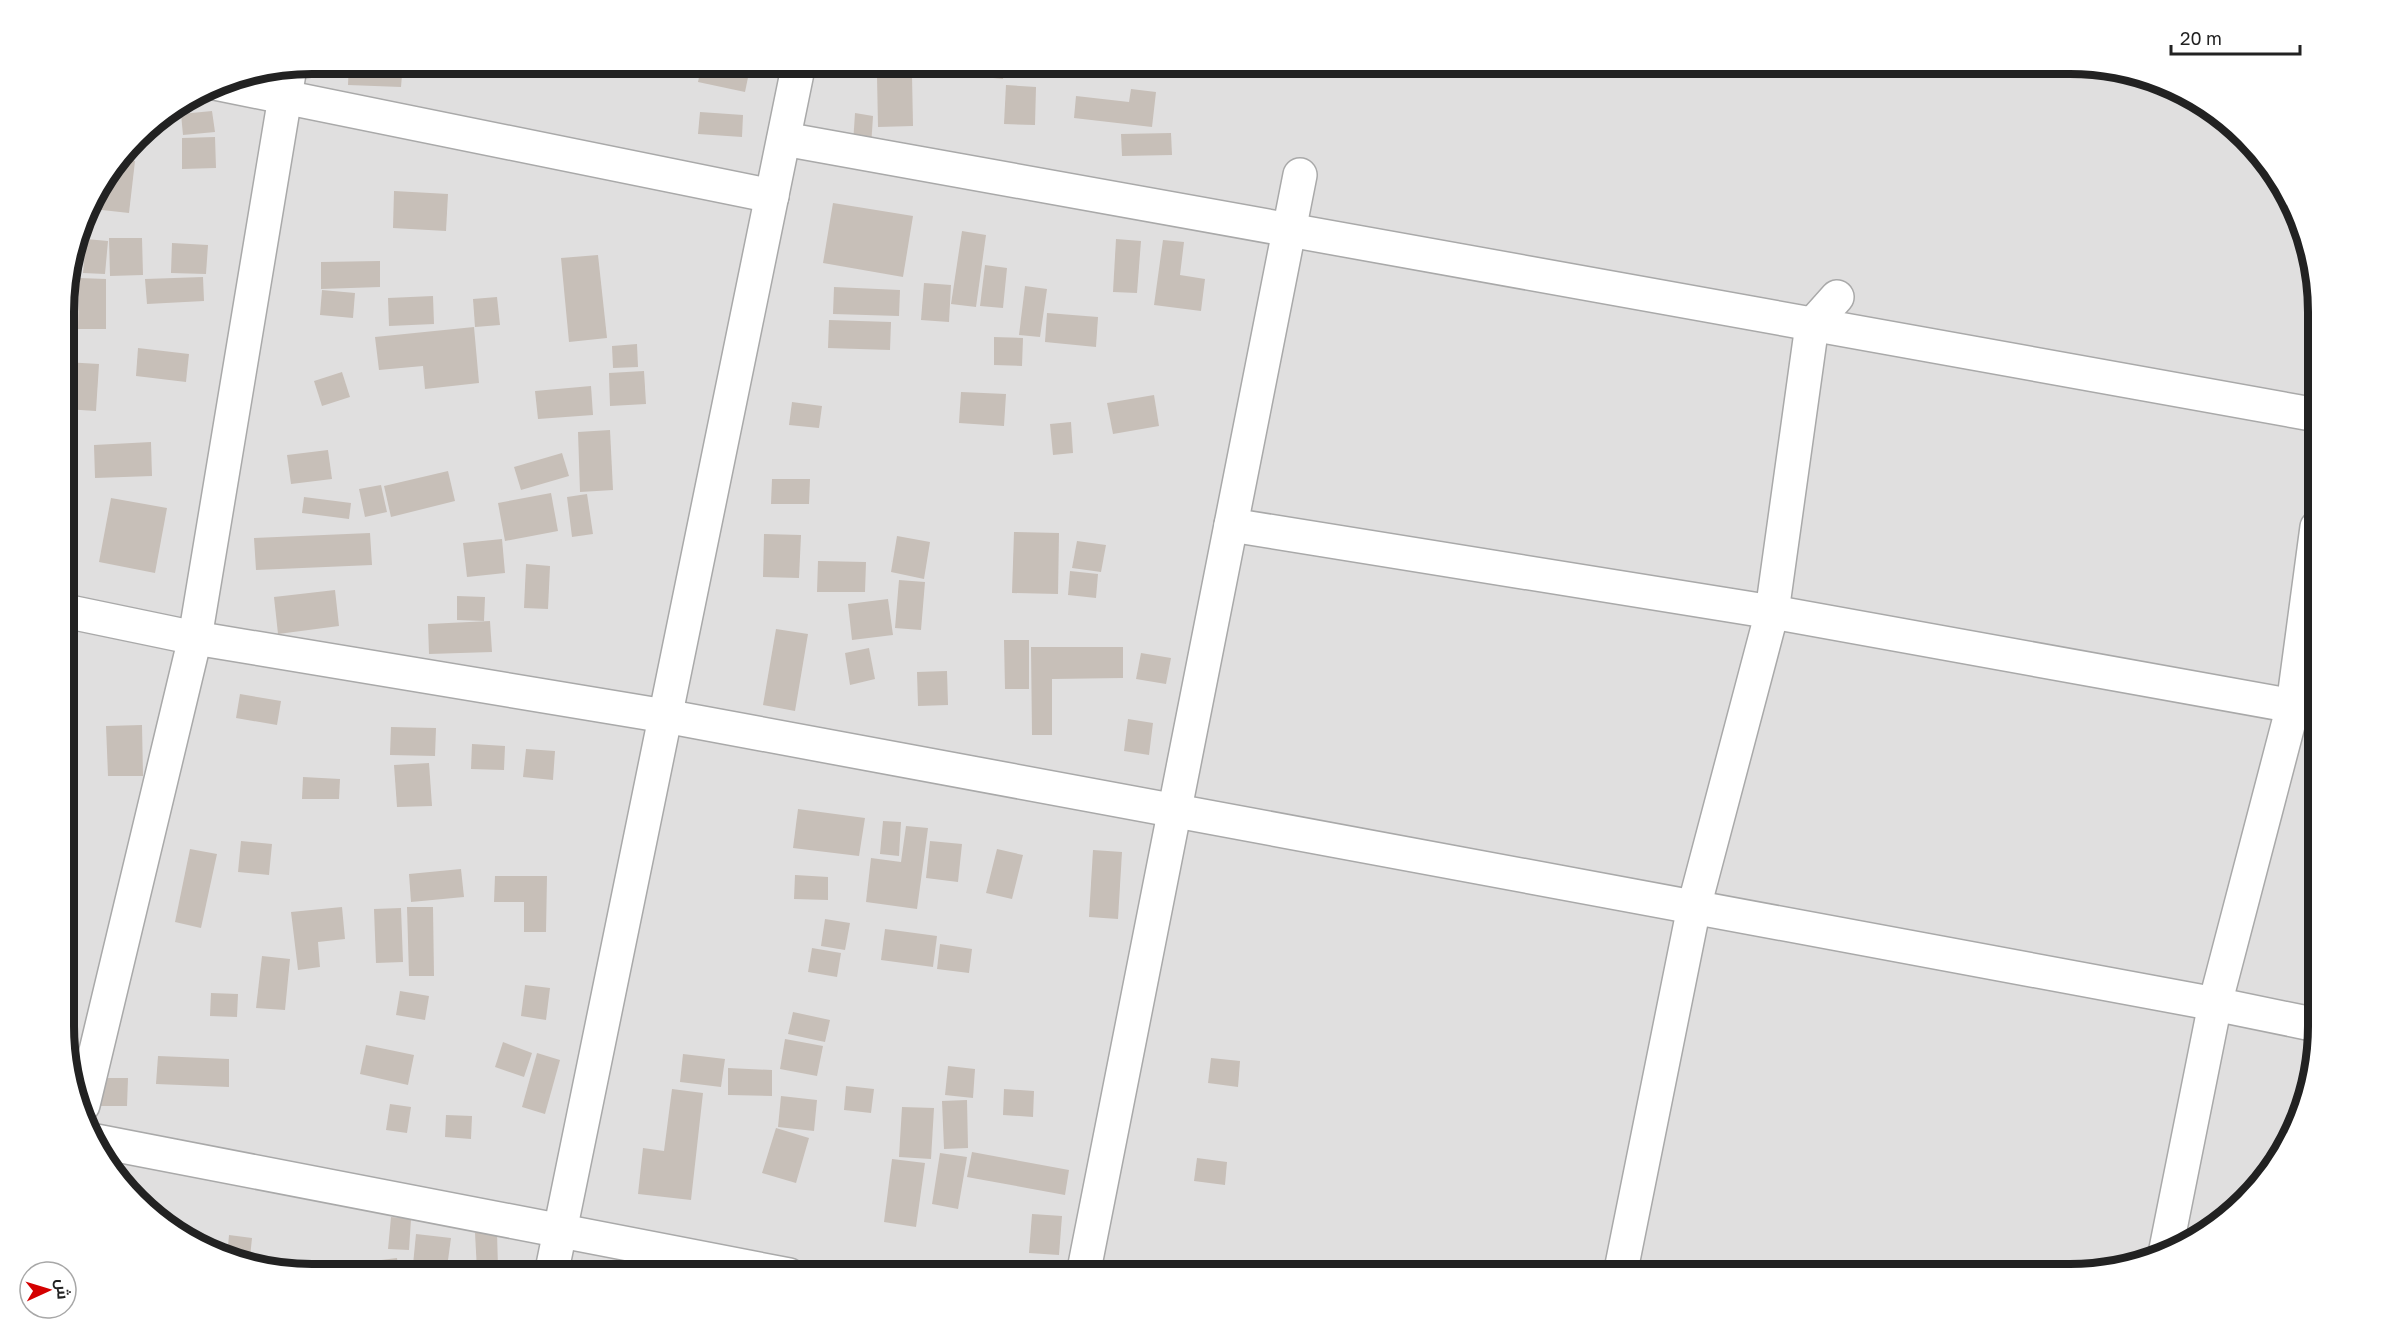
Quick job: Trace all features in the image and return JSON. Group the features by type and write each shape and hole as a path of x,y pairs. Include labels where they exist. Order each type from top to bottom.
{"street":[{"path":"553,1264 797,74"},
{"path":"246,83 287,83 772,196"},
{"path":"84,1096 195,638 287,83"},
{"path":"784,140 2308,413"},
{"path":"1085,1264 1300,175"},
{"path":"1622,1264 1694,907 1772,612 1812,325 1837,297"},
{"path":"1231,525 1772,612 2293,706"},
{"path":"2167,1243 2215,1004 2293,706 2308,599"},
{"path":"74,613 195,638 665,716 2308,1023"},
{"path":"104,1142 734,1264"}],"shaded area":[{"path":"296,74 2085,74 2116,78 2146,86 2175,98 2202,114 2238,143 2267,179 2283,206 2295,235 2303,265 2307,296 2308,1026 2303,1073 2295,1103 2283,1132 2267,1159 2238,1195 2202,1224 2175,1240 2146,1252 2116,1260 2085,1264 296,1264 265,1260 235,1252 206,1240 167,1215 143,1195 123,1171 98,1132 86,1103 78,1073 74,1042 74,296 78,265 86,235 98,206 114,179 143,143 179,114 206,98 235,86 265,78"}],"building":[{"path":"348,74 402,74 401,87 348,85"},
{"path":"700,74 749,74 745,92 698,82"},
{"path":"973,74 1004,74 1003,79 973,76"},
{"path":"912,75 913,126 878,127 877,76"},
{"path":"1006,85 1036,87 1035,125 1004,124"},
{"path":"1131,89 1156,92 1152,127 1074,118 1076,96 1129,102"},
{"path":"212,111 215,132 183,135 181,114"},
{"path":"700,112 743,115 742,137 698,134"},
{"path":"855,113 873,116 871,147 853,144"},
{"path":"1171,133 1172,155 1122,156 1121,134"},
{"path":"215,137 216,168 182,169 182,138"},
{"path":"129,160 135,161 129,213 97,209 114,179"},
{"path":"394,191 448,194 446,231 393,228"},
{"path":"833,203 913,216 903,277 823,263"},
{"path":"962,231 986,235 976,307 951,304"},
{"path":"109,238 142,238 143,275 110,276"},
{"path":"86,239 108,241 105,274 83,273"},
{"path":"1116,239 1141,241 1137,293 1113,292"},
{"path":"1163,240 1184,242 1180,275 1205,279 1201,311 1154,305"},
{"path":"172,243 208,245 206,274 171,273"},
{"path":"598,255 607,338 569,342 561,258"},
{"path":"380,261 380,287 321,289 321,262"},
{"path":"985,265 1007,268 1003,308 980,306"},
{"path":"203,277 204,301 147,304 145,279"},
{"path":"79,278 106,279 106,329 78,329"},
{"path":"924,283 951,285 949,322 921,320"},
{"path":"1025,286 1047,289 1040,337 1019,335"},
{"path":"834,287 900,290 899,316 833,314"},
{"path":"322,290 355,293 353,318 320,315"},
{"path":"433,296 434,324 389,326 388,298"},
{"path":"497,297 500,325 475,327 473,299"},
{"path":"1047,313 1098,317 1096,347 1045,342"},
{"path":"829,320 891,322 890,350 828,348"},
{"path":"474,327 479,383 425,389 423,366 379,370 375,337"},
{"path":"994,337 1023,338 1022,366 994,365"},
{"path":"637,344 638,367 613,368 612,346"},
{"path":"138,348 189,354 186,382 136,376"},
{"path":"74,363 99,364 96,411 74,410"},
{"path":"644,371 646,404 610,406 609,373"},
{"path":"342,372 350,397 322,406 314,381"},
{"path":"591,386 593,415 538,419 535,391"},
{"path":"961,392 1006,394 1004,426 959,423"},
{"path":"1154,395 1159,426 1113,434 1107,403"},
{"path":"792,402 822,406 819,428 789,425"},
{"path":"74,414 76,414 75,433"},
{"path":"1071,422 1073,453 1053,455 1050,424"},
{"path":"610,430 613,490 580,492 578,432"},
{"path":"151,442 152,476 95,478 94,445"},
{"path":"328,450 332,479 291,484 287,455"},
{"path":"562,453 569,476 521,490 514,467"},
{"path":"448,471 455,501 391,517 384,486"},
{"path":"772,479 810,479 809,504 771,504"},
{"path":"381,485 387,512 365,517 359,489"},
{"path":"551,493 558,531 505,541 498,503"},
{"path":"587,494 593,534 572,537 567,497"},
{"path":"304,497 351,503 349,519 302,513"},
{"path":"111,498 167,508 155,573 99,562"},
{"path":"1014,532 1059,533 1058,594 1012,593"},
{"path":"370,533 372,565 256,570 254,538"},
{"path":"764,534 801,535 799,578 763,577"},
{"path":"897,536 930,542 924,579 891,572"},
{"path":"502,539 505,573 467,577 463,543"},
{"path":"1077,541 1106,545 1101,572 1072,568"},
{"path":"818,561 866,562 865,592 817,592"},
{"path":"526,564 550,566 548,609 524,608"},
{"path":"1070,571 1098,574 1096,598 1068,595"},
{"path":"899,580 925,582 921,630 895,628"},
{"path":"335,590 339,626 278,634 274,597"},
{"path":"457,596 485,597 484,621 457,620"},
{"path":"888,599 893,635 852,640 848,604"},
{"path":"490,621 492,652 429,654 428,624"},
{"path":"776,629 808,634 795,711 763,705"},
{"path":"1004,640 1029,640 1029,689 1005,689"},
{"path":"1031,647 1123,647 1123,678 1052,679 1052,735 1032,735"},
{"path":"869,648 875,679 850,685 845,653"},
{"path":"1141,653 1171,658 1166,684 1136,679"},
{"path":"947,671 948,705 918,706 917,672"},
{"path":"240,694 281,701 277,725 236,718"},
{"path":"1128,719 1153,723 1149,755 1124,751"},
{"path":"142,725 143,776 108,776 106,726"},
{"path":"391,727 436,728 435,756 390,755"},
{"path":"472,744 505,746 504,770 471,769"},
{"path":"526,749 555,751 553,780 523,777"},
{"path":"429,763 432,806 397,807 394,765"},
{"path":"303,777 340,779 339,799 302,799"},
{"path":"798,809 865,818 859,856 793,848"},
{"path":"883,821 901,822 899,856 880,854"},
{"path":"906,826 928,828 917,909 866,902 871,858 901,862"},
{"path":"241,841 272,844 269,875 238,872"},
{"path":"930,841 962,844 958,882 926,878"},
{"path":"190,849 217,854 201,928 175,922"},
{"path":"997,849 1023,855 1012,899 986,893"},
{"path":"1093,850 1122,852 1118,919 1089,917"},
{"path":"461,869 464,897 411,902 409,874"},
{"path":"795,875 828,877 828,900 794,899"},
{"path":"495,876 547,876 546,932 524,932 524,902 494,902"},
{"path":"342,907 345,939 318,942 320,967 298,970 291,912"},
{"path":"407,907 433,907 434,976 409,976"},
{"path":"401,908 403,962 376,963 374,909"},
{"path":"825,919 850,923 845,950 821,946"},
{"path":"885,929 937,936 933,967 881,960"},
{"path":"940,944 972,949 969,973 937,969"},
{"path":"812,948 841,953 837,977 808,972"},
{"path":"262,956 290,959 285,1010 256,1008"},
{"path":"525,985 550,988 546,1020 521,1016"},
{"path":"400,991 429,996 425,1020 396,1015"},
{"path":"211,993 238,994 237,1017 210,1016"},
{"path":"793,1012 830,1020 825,1042 788,1034"},
{"path":"785,1039 823,1046 817,1076 780,1069"},
{"path":"503,1042 532,1053 524,1077 495,1067"},
{"path":"366,1045 414,1055 408,1085 360,1074"},
{"path":"537,1053 560,1060 545,1114 522,1107"},
{"path":"683,1054 725,1059 721,1087 680,1082"},
{"path":"158,1056 229,1059 229,1087 156,1084"},
{"path":"1211,1058 1240,1061 1238,1087 1208,1083"},
{"path":"948,1066 975,1069 973,1098 945,1095"},
{"path":"728,1068 772,1070 772,1096 728,1095"},
{"path":"101,1078 128,1078 127,1106 101,1106"},
{"path":"846,1086 874,1089 871,1113 844,1110"},
{"path":"672,1089 703,1093 691,1200 638,1194 643,1148 664,1151"},
{"path":"1004,1089 1034,1091 1033,1117 1003,1115"},
{"path":"781,1096 817,1100 814,1131 778,1127"},
{"path":"967,1100 968,1148 944,1149 942,1101"},
{"path":"390,1104 411,1107 407,1133 386,1130"},
{"path":"902,1107 934,1108 931,1159 899,1157"},
{"path":"446,1115 472,1116 471,1139 445,1137"},
{"path":"776,1128 809,1138 796,1183 762,1173"},
{"path":"972,1152 1069,1170 1065,1195 967,1177"},
{"path":"940,1153 967,1157 958,1209 932,1204"},
{"path":"1197,1158 1227,1162 1225,1185 1194,1181"},
{"path":"892,1159 925,1163 916,1227 884,1222"},
{"path":"1032,1214 1062,1216 1059,1255 1029,1253"},
{"path":"391,1217 411,1219 409,1250 388,1249"},
{"path":"497,1232 498,1264 477,1264 475,1233"},
{"path":"416,1234 451,1238 447,1264 413,1264"},
{"path":"229,1235 252,1238 250,1256 228,1249"},
{"path":"397,1258 398,1264 350,1264"}]}
